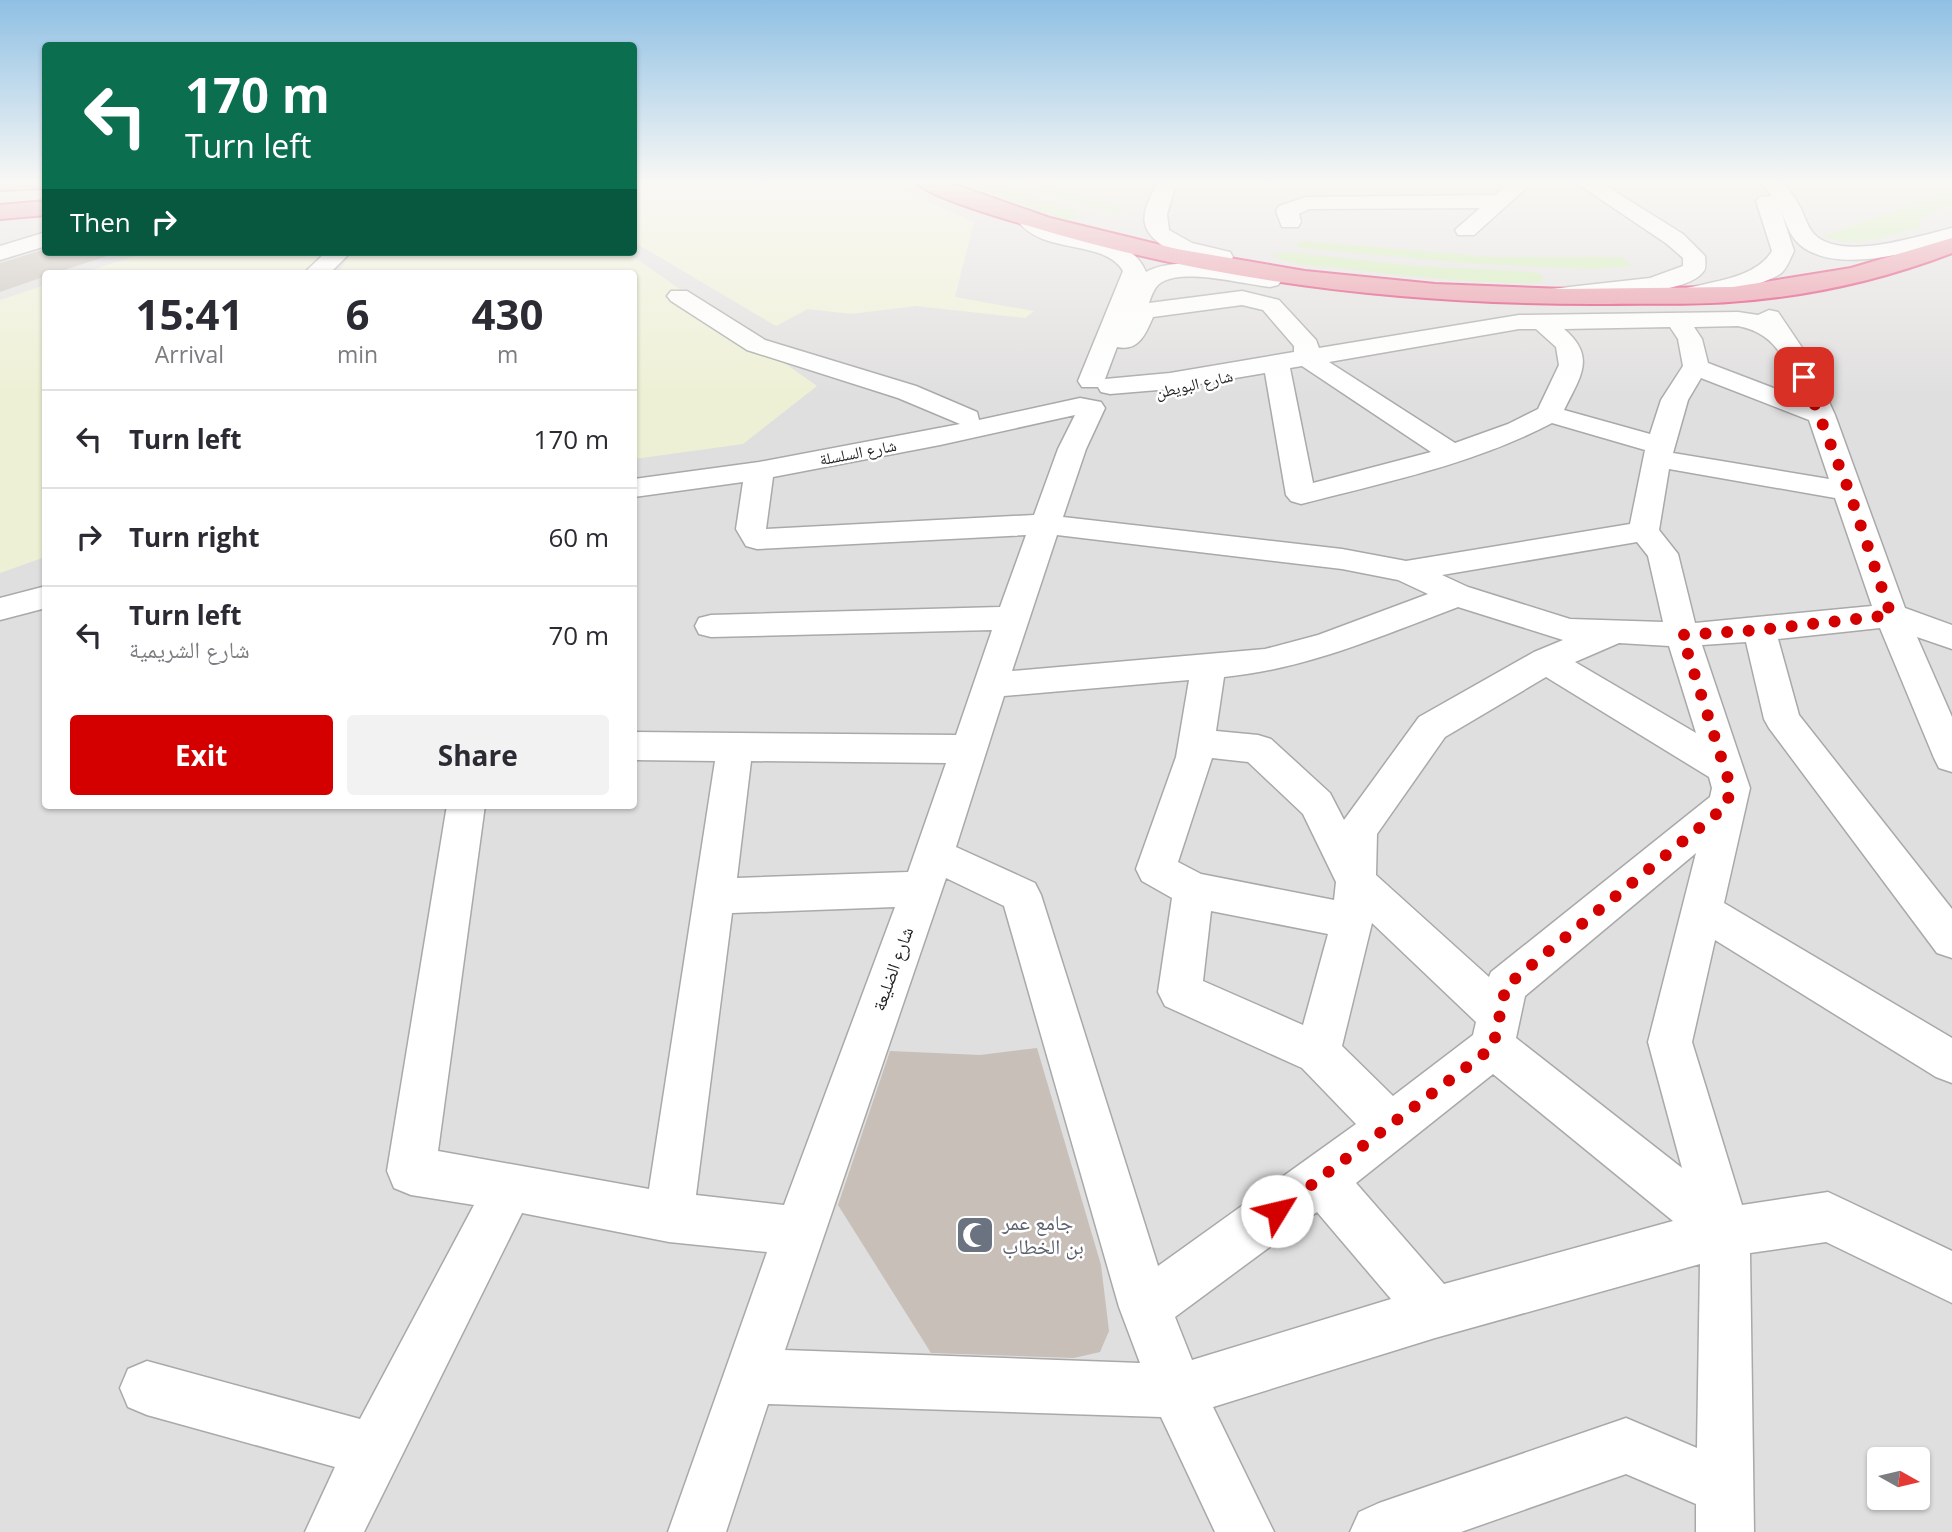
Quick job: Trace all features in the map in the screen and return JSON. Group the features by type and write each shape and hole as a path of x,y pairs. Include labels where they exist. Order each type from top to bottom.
{"highway":[{"path":"1161,253 1240,270 1536,309"},
{"path":"1682,307 1867,272 1928,253"}],"street":[{"name":"شارع الضليعة","path":"697,1532 748,1376 928,872 1012,618 1094,394 1135,271 1132,262 1117,253"},
{"path":"1213,253 1379,288"},
{"path":"1094,394 1519,322 1536,309 1685,277 1694,269 1694,256 1691,253"},
{"path":"1682,307 1774,268 1782,253"},
{"path":"319,270 335,256"},
{"path":"1094,394 1123,346 1146,284 1155,274 1175,270 1379,288"},
{"path":"1746,294 1776,325 1821,415 1891,615 1952,758"},
{"path":"679,296 756,345 907,392 967,418"},
{"path":"1123,346 1133,335 1143,310 1242,298 1271,305 1307,345 1306,358"},
{"path":"1536,309 1682,307 1759,323 1784,338"},
{"path":"1682,307 1696,367"},
{"path":"1276,363 1301,495 1453,454 1518,430 1549,414 1572,365 1568,345 1536,309"},
{"path":"1123,346 1132,369 1170,381"},
{"path":"1306,358 1453,454"},
{"name":"شارع البويطن","path":"1094,394 1276,363"},
{"path":"1696,367 1821,415"},
{"path":"1644,531 1659,453 1683,380 1696,367"},
{"name":"شارع السلسلة","path":"637,470 967,418 1094,394"},
{"name":"شارع السلسلة","path":"637,488 759,471 940,437 1094,394"},
{"path":"1549,414 1659,453 1849,491"},
{"path":"759,471 751,529 757,539 1046,524 1342,559 1406,571 1457,594 1569,630 1682,635 1759,630 1891,615 1952,637"},
{"path":"1406,571 1644,531"},
{"path":"1644,531 1663,554 1682,635 1725,787 1701,910 1670,1042 1725,1232 1725,1510"},
{"path":"0,596 42,586"},
{"path":"990,685 1265,661 1326,645 1457,594"},
{"path":"0,609 42,598"},
{"path":"711,626 1012,618"},
{"path":"1759,630 1782,719 1952,940"},
{"path":"1318,1053 1354,901 1358,831 1432,727 1546,661 1615,631"},
{"path":"1546,661 1725,787"},
{"path":"1209,665 1194,757 1156,869 1193,890 1354,901"},
{"path":"1196,743 1258,749 1317,804 1354,901 1496,1031 1725,1232"},
{"path":"637,746 968,749"},
{"path":"669,1217 735,748"},
{"path":"1145,1307 1321,1180 1390,1126 1496,1031 1506,986 1725,787"},
{"path":"465,809 411,1171 510,1186 669,1217 799,1231"},
{"path":"713,896 928,872 1021,895 1145,1307 1177,1391 1245,1532"},
{"path":"1193,890 1180,992 1318,1053 1390,1126"},
{"path":"1701,910 1952,1062"},
{"path":"1321,1180 1435,1312"},
{"path":"334,1532 373,1450 510,1186"},
{"path":"748,1376 1177,1391 1435,1312 1725,1232 1828,1217 1941,1263"},
{"path":"147,1388 373,1450"},
{"path":"1379,1532 1626,1446 1725,1510"}],"shaded area":[{"path":"0,253 42,253 42,256 637,256 637,253 1952,253 1952,1532 0,1532"}],"green space":[{"path":"653,253 966,253 955,297 1034,311 1025,318 916,306 851,314 808,309 776,326"},
{"path":"1299,253 1417,266 1530,272 1541,274 1543,280 1536,283 1414,276 1306,265 1272,255"},
{"path":"1361,253 1622,257 1632,266 1592,269 1479,264"},
{"path":"135,256 319,256 307,270 92,270"},
{"path":"349,256 633,256 817,386 743,444 637,459 637,270 340,270"},
{"path":"42,286 42,558 0,573 0,300"}],"building":[{"path":"31,253 42,253 42,256 107,256 64,270 42,270 42,277 0,292 0,263"},
{"name":"جامع عمر بن الخطاب","path":"1037,1048 1101,1265 1109,1331 1100,1352 1074,1358 931,1353 838,1205 890,1051 980,1055"}],"place":[{"name":"جامع عمر بن الخطاب","path":"975,1235"}],"route":[{"path":"1277,1211 1493,1047 1506,986 1726,806 1731,788 1682,635 1759,630 1891,615 1849,491 1804,377"}]}
